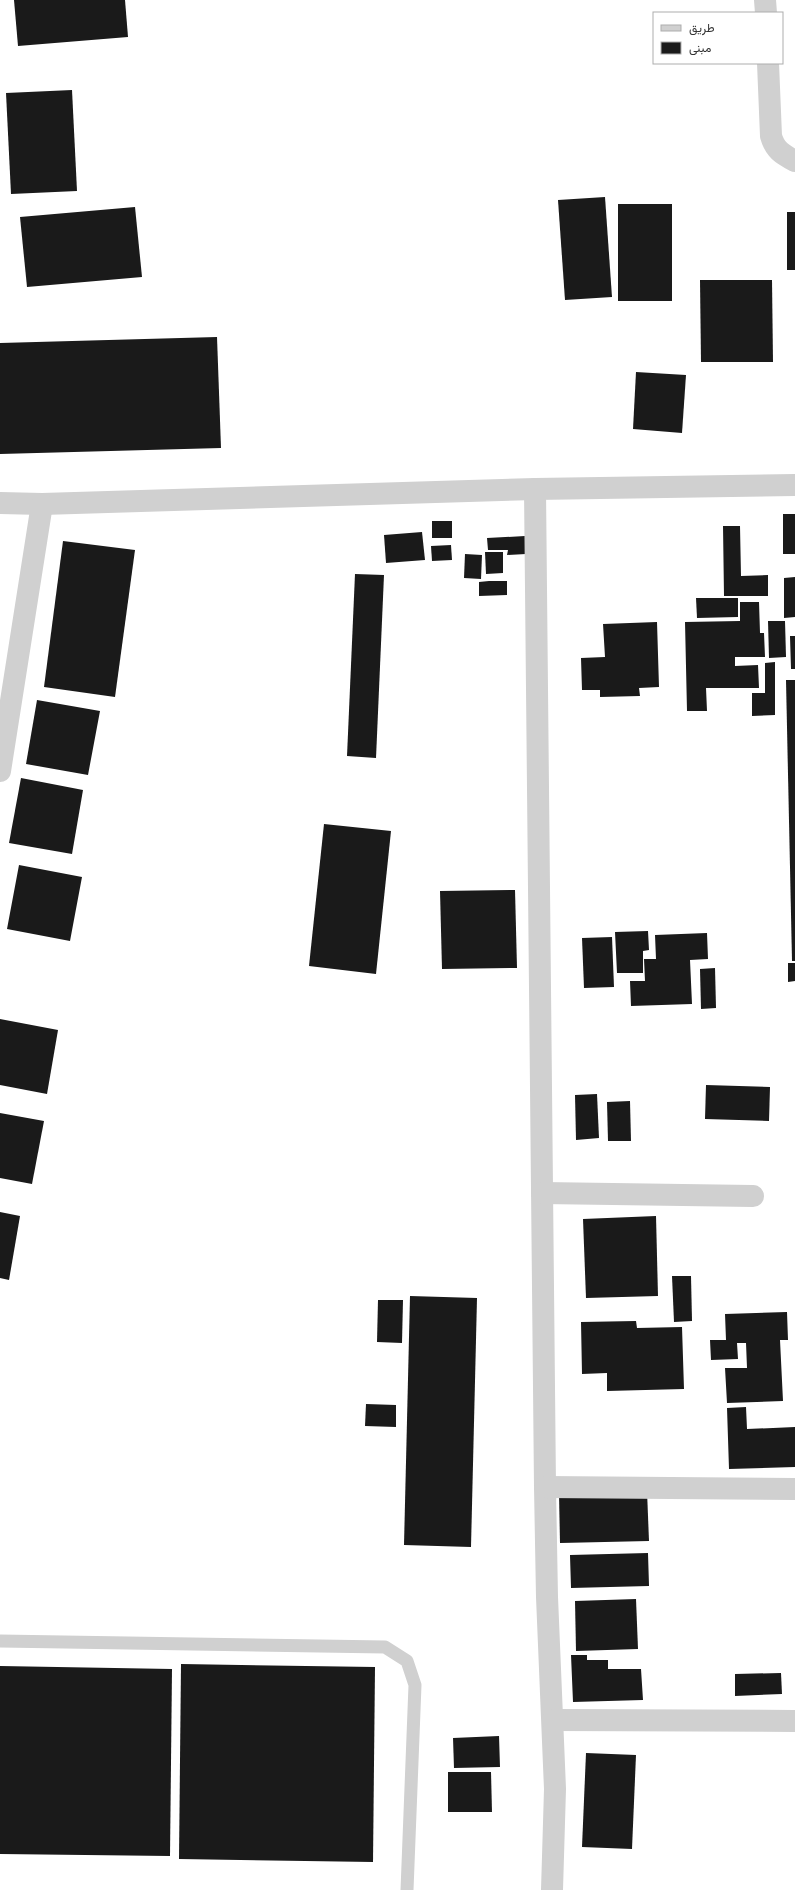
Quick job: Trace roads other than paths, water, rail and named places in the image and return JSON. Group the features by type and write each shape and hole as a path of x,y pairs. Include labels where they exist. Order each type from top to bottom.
{"street":[{"path":"765,0 766,12"},
{"path":"768,64 771,136 774,146 780,153 795,160"},
{"path":"0,503 42,504 535,489 795,485"},
{"path":"535,489 546,1597 555,1789 552,1890"},
{"path":"0,771 42,504"},
{"path":"542,1193 753,1196"},
{"path":"545,1487 795,1489"},
{"path":"552,1720 795,1721"}],"lane":[{"path":"0,1641 385,1647 407,1661 416,1685 407,1890"}]}
